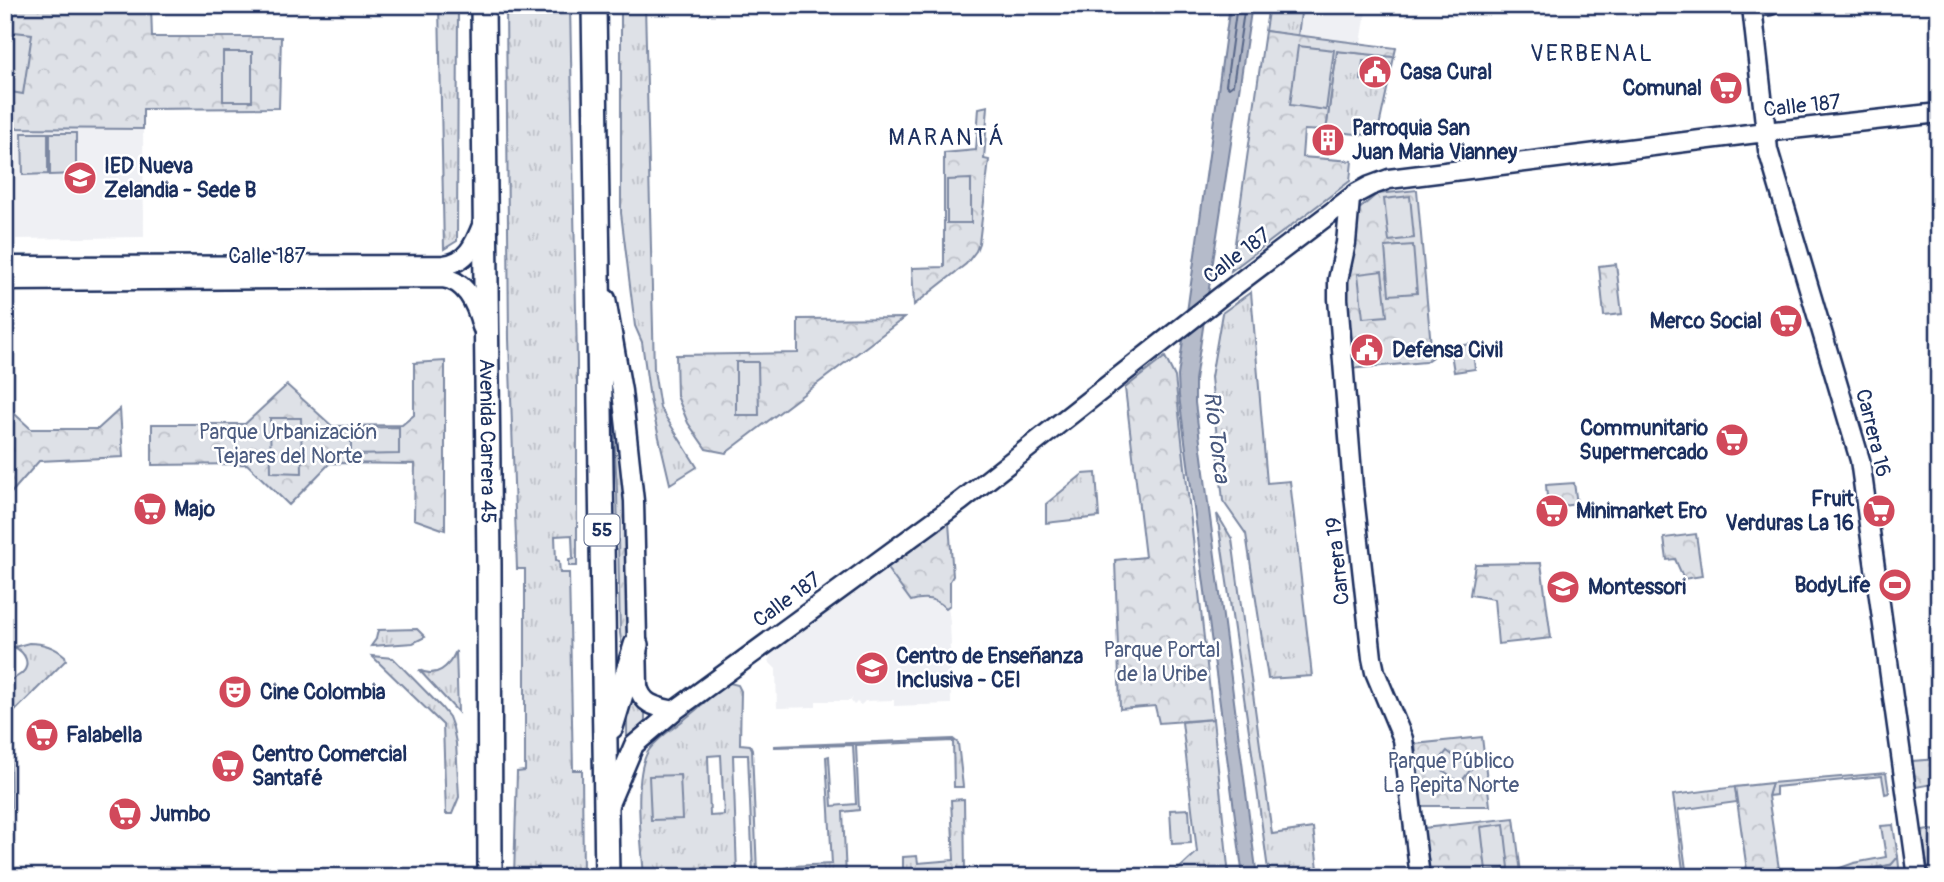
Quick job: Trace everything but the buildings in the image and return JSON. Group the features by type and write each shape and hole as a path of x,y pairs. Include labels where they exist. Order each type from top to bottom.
{"highway":[{"name":"Avenida Carrera 45","path":"484,5 490,877"},
{"name":"55","path":"593,5 607,877"},
{"path":"606,747 636,645"}],"street":[{"name":"Carrera 16","path":"1761,6 1765,132 1779,190 1860,460 1917,877"},
{"name":"Calle 187","path":"606,810 634,745 674,711 961,501 1217,300 1370,186 1389,179 1939,113"},
{"name":"Carrera 19","path":"1350,199 1347,234 1338,280 1338,299 1353,487 1372,658 1375,672 1403,739 1420,877"},
{"name":"Calle 187","path":"5,266 444,265 458,262 465,257 487,215"},
{"path":"1326,218 1334,217 1340,220 1347,234"},
{"path":"597,250 622,391 630,454 634,501 638,686 643,699 654,706 674,711"},
{"name":"Calle 187","path":"5,281 443,278 454,281 467,292 479,316 486,344"}],"shaded area":[{"path":"1302,5 1367,5 1361,44 1298,36"},
{"name":"IED Nueva Zelandia - Sede B","path":"16,129 143,129 144,237 16,239"},
{"path":"949,523 953,576 950,581 948,606 951,704 894,706 894,700 865,701 861,705 857,702 854,705 851,701 853,697 850,701 816,701 816,707 777,708 776,669 768,661 780,638 821,610 825,614 831,607 829,603 849,596 847,592"}],"green space":[{"path":"5,5 76,12 78,5 151,5 152,37 281,37 279,108 143,109 143,129 5,128"},
{"path":"439,5 458,5 457,241 444,249"},
{"path":"506,5 570,5 577,361 577,566 569,566 569,560 573,559 572,535 555,536 556,560 559,561 560,573 569,573 573,770 582,770 583,877 514,877 517,772 525,771 525,569 517,569 509,339"},
{"path":"621,5 645,5 654,370 660,408 697,467 670,484 650,399 642,342 635,326 621,213"},
{"path":"1269,5 1302,5 1298,36 1265,31"},
{"path":"5,31 32,34 23,94 5,91"},
{"path":"1265,31 1396,48 1394,57 1337,51 1326,131 1304,130 1302,157 1352,161 1350,181 1231,271"},
{"path":"1298,46 1334,50 1326,110 1290,105"},
{"path":"1337,51 1394,57 1377,136 1326,131","holes":["1363,61 1390,63 1388,83 1361,80"]},
{"path":"223,52 252,52 252,101 223,101"},
{"path":"988,106 984,159 989,160 979,243 966,264 914,305 912,268 944,267 944,153 976,150 979,108"},
{"path":"22,133 48,133 48,174 23,175"},
{"path":"50,133 76,133 76,174 50,175"},
{"path":"971,179 971,223 947,223 947,180"},
{"path":"1417,190 1432,357 1425,362 1349,369 1342,298 1357,211 1377,194"},
{"path":"1410,196 1414,238 1389,241 1384,199"},
{"path":"1413,245 1417,293 1389,295 1385,247"},
{"path":"1616,264 1622,314 1604,316 1599,266"},
{"path":"1382,271 1387,316 1363,318 1358,274"},
{"path":"1251,292 1267,483 1290,481 1312,676 1268,679 1246,534 1223,501 1211,377 1222,313"},
{"path":"904,318 726,453 706,449 688,423 677,396 676,355 798,353 798,319"},
{"path":"1472,344 1475,369 1454,372 1450,347"},
{"name":"Parque Portal de la Uribe","path":"1165,357 1175,377 1213,719 1159,723 1155,706 1120,709 1115,560 1145,557 1125,388"},
{"name":"Parque Urbanización Tejares del Norte","path":"445,361 445,530 414,519 415,464 330,463 289,505 247,464 152,465 152,424 245,424 287,385 332,426 402,425 414,415 414,363"},
{"path":"736,362 758,362 759,415 736,415"},
{"path":"612,390 625,466 629,631 624,663 620,633"},
{"path":"5,405 31,429 98,429 120,409 123,457 39,461 5,500"},
{"path":"270,418 301,418 302,473 271,472"},
{"path":"399,427 399,454 351,455 351,428"},
{"path":"1096,473 1099,517 1046,523 1046,504 1083,474"},
{"path":"1574,483 1577,504 1548,508 1546,485"},
{"path":"1217,514 1232,539 1272,834 1313,828 1319,877 1269,877"},
{"path":"947,521 953,576 950,581 950,605 946,608 929,599 911,601 883,563"},
{"path":"1696,534 1702,576 1684,579 1675,559 1667,560 1664,538"},
{"path":"1541,563 1551,638 1498,644 1494,599 1470,595 1475,564"},
{"path":"417,629 425,637 413,643 371,646 378,630"},
{"path":"29,643 53,648 65,656 66,660 10,716 11,808 5,808 5,683 21,674 27,663 24,655 14,647"},
{"path":"456,651 458,712 419,670 431,673 441,670 450,662"},
{"path":"372,656 393,658 449,717 456,743 459,797 452,814 446,814 443,725"},
{"path":"726,682 738,685 741,691 740,744 750,745 752,749 757,873 792,866 832,864 826,757 829,756 832,806 856,804 853,745 775,746 953,739 958,743 963,787 954,787 953,741 856,745 859,810 843,812 846,877 765,877 753,873 748,755 733,755 737,874 644,877 639,793 644,761 657,741","holes":["721,755 724,815 710,816 708,756"]},
{"path":"631,689 638,707 645,713 645,725 627,743 627,705"},
{"path":"1213,719 1229,877 1170,877 1197,852 1182,722"},
{"name":"Parque Público La Pepita Norte","path":"1482,737 1490,806 1422,806 1415,744"},
{"path":"1447,751 1471,769 1460,783 1436,765"},
{"path":"1939,759 1939,783 1916,787 1912,761"},
{"path":"1886,773 1889,793 1885,794 1882,776 1776,787 1776,795 1768,796 1772,783"},
{"path":"680,775 682,819 651,820 649,776"},
{"path":"1772,783 1768,796 1779,869 1783,877 1748,877 1735,787"},
{"path":"1735,787 1737,802 1678,810 1687,877 1684,877 1673,795"},
{"path":"964,799 964,875 903,877 903,857 917,856 918,863 954,860 951,800"},
{"path":"1189,809 1191,843 1172,844 1170,810"},
{"name":"Parque Público La Pepita Norte","path":"1514,818 1521,873 1494,877 1429,877 1424,828"},
{"path":"1504,824 1509,868 1486,871 1481,827"},
{"path":"1893,825 1898,857 1894,864 1837,877 1815,877 1854,863 1886,857 1881,826"},
{"path":"1922,831 1939,831 1939,877 1930,877 1928,871"},
{"path":"1898,857 1900,877 1837,877 1891,865"}],"water":[{"path":"1230,5 1252,5 1195,380 1195,403 1257,877 1243,877 1178,376"}],"place":[{"name":"Casa Cural","path":"1375,72"},
{"name":"Comunal","path":"1726,88"},
{"name":"Parroquia San Juan Maria Vianney","path":"1328,140"},
{"name":"IED Nueva Zelandia - Sede B","path":"80,178"},
{"name":"Merco Social","path":"1786,321"},
{"name":"Defensa Civil","path":"1367,350"},
{"name":"Communitario Supermercado","path":"1732,440"},
{"name":"Majo","path":"150,509"},
{"name":"Minimarket Ero","path":"1552,511"},
{"name":"Fruit Verduras La 16","path":"1879,511"},
{"name":"BodyLife","path":"1895,585"},
{"name":"Montessori","path":"1563,587"},
{"name":"Centro de Enseñanza Inclusiva - CEI","path":"872,668"},
{"name":"Cine Colombia","path":"235,692"},
{"name":"Falabella","path":"42,735"},
{"name":"Centro Comercial Santafé","path":"228,766"},
{"name":"Jumbo","path":"125,814"}],"district":[{"name":"VERBENAL","path":"1592,53"},
{"name":"MARANTÁ","path":"947,137"}],"water label":[{"name":"Río Torca","path":"1217,437"}]}
